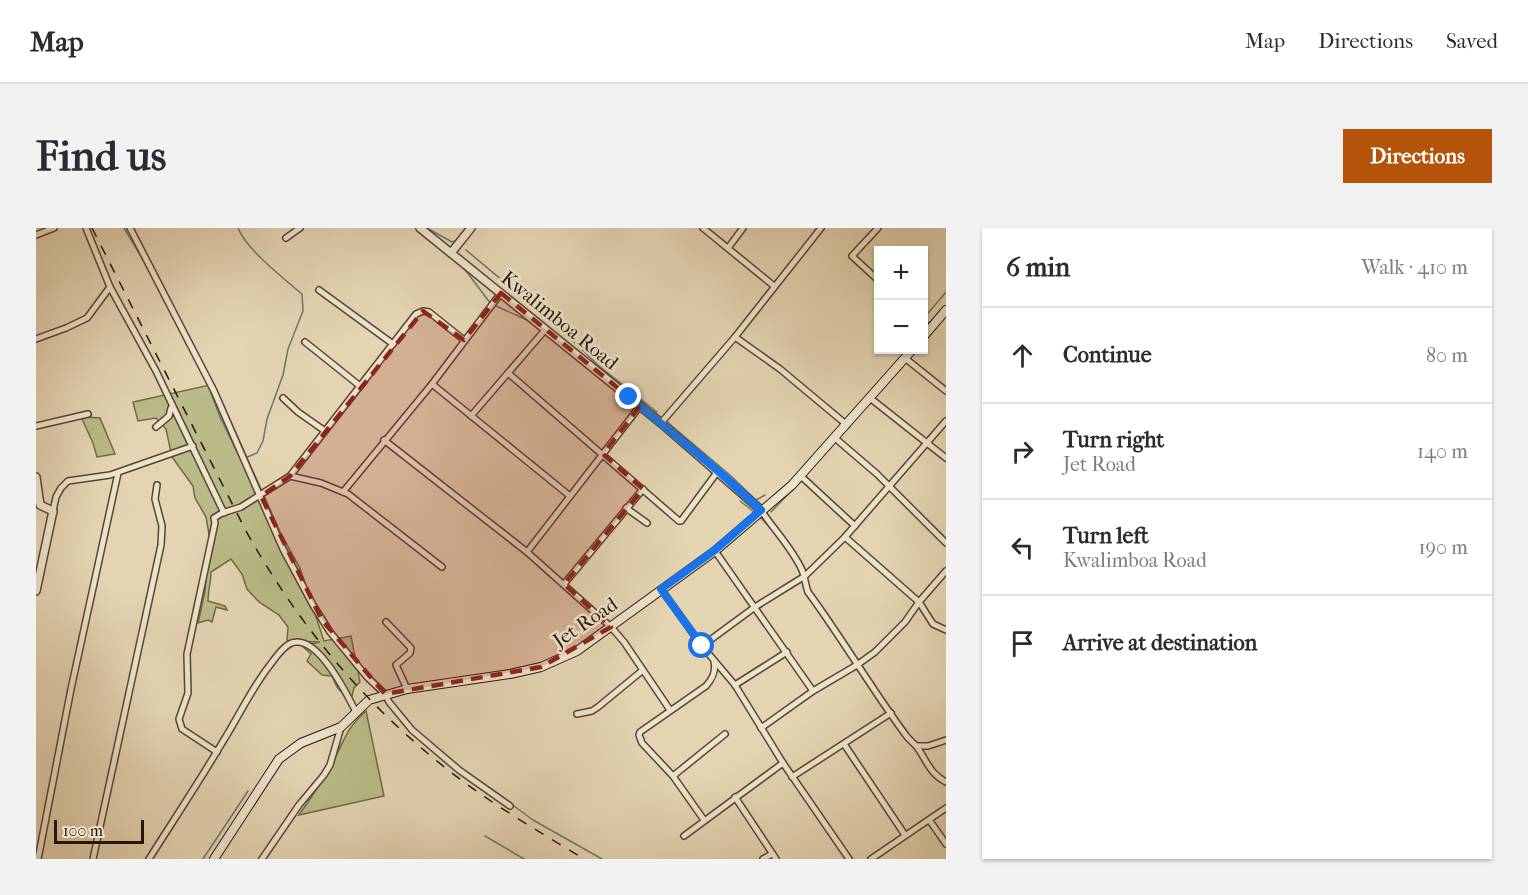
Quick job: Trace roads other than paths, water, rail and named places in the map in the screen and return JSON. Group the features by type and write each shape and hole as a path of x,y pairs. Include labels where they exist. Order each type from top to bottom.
{"main road":[{"path":"928,331 944,316"},
{"name":"Jet Road","path":"214,859 279,759 301,742 341,727 369,700 407,689 542,668 577,651 611,627 715,550 799,477 908,354"}],"street":[{"path":"36,235 54,228"},
{"path":"86,228 110,287 156,370 171,406 193,446 224,513"},
{"path":"130,228 214,391 283,549 322,620 360,669 385,694 388,702 412,730 459,770 510,806"},
{"path":"286,237 300,228"},
{"name":"Kwalimboa Road","path":"420,228 661,423 761,510"},
{"path":"451,253 471,228"},
{"path":"703,228 774,286"},
{"path":"728,248 743,228"},
{"path":"661,423 735,338 821,228"},
{"path":"874,276 852,256 878,228"},
{"path":"36,339 87,318 110,287"},
{"path":"320,290 393,344"},
{"path":"343,492 432,384 501,294"},
{"path":"217,752 190,736 179,724 188,693 187,654 203,584 215,523 214,518 261,496 290,476 416,314 423,311 429,312 465,340"},
{"path":"471,416 545,330"},
{"path":"735,338 780,369 847,425"},
{"path":"305,342 360,386"},
{"path":"905,358 946,391"},
{"path":"508,373 680,522 718,471"},
{"path":"432,384 570,496"},
{"path":"283,398 298,412 325,430"},
{"path":"870,398 946,458"},
{"path":"156,427 169,416 171,406"},
{"path":"527,552 640,406"},
{"path":"36,426 88,414"},
{"path":"702,646 756,607 805,576 845,537 946,421"},
{"path":"835,438 889,485 946,543"},
{"path":"384,440 527,552 611,627 670,710"},
{"path":"36,591 39,565 56,497 68,481 118,473 193,446"},
{"path":"38,859 70,689 118,473"},
{"path":"290,476 321,483 355,498 442,567"},
{"path":"36,477 38,505 53,511"},
{"path":"799,477 803,478 855,526"},
{"path":"93,859 161,545 162,526 155,500 157,485"},
{"path":"564,584 642,489"},
{"path":"626,508 647,524"},
{"path":"761,510 798,562 805,576 804,583 808,592 912,743 928,747 946,740"},
{"path":"845,537 919,602 933,624 946,630"},
{"path":"715,550 813,691"},
{"path":"761,728 813,691 857,665 893,636 946,572"},
{"path":"661,589 702,646 735,685 792,777 849,859"},
{"path":"386,622 411,648 410,654 396,665 407,689"},
{"path":"149,859 268,667 284,648 294,641 309,645 317,652 334,673 356,712"},
{"path":"735,685 787,652"},
{"path":"704,820 673,776 642,743 639,735 709,682 715,668 713,659"},
{"path":"577,714 592,711 598,707 643,670"},
{"path":"792,777 891,714"},
{"path":"262,859 330,765 341,727"},
{"path":"673,776 725,734"},
{"path":"844,744 905,835"},
{"path":"917,746 934,774 946,782"},
{"path":"684,836 783,763"},
{"path":"735,797 774,856 762,859"},
{"path":"871,859 946,808"},
{"path":"930,820 946,844"}],"waterway":[{"path":"124,228 148,268"},
{"path":"238,228 257,254 302,294 303,311 288,349 283,375 267,419 263,441 257,453 245,458"},
{"path":"427,228 452,242 457,240"},
{"path":"466,250 564,332 598,365 657,412"},
{"path":"463,267 491,304"},
{"path":"928,313 946,292"},
{"path":"496,306 529,321"},
{"path":"180,331 208,385 220,417 241,460"},
{"path":"666,421 756,500 765,495"},
{"path":"771,512 802,480"},
{"path":"740,501 754,512"},
{"path":"760,517 771,529"},
{"path":"203,859 248,791"},
{"path":"499,795 533,820 602,859"},
{"path":"485,836 524,859"}],"railway":[{"path":"92,228 246,531 290,602 315,636 368,697 428,754 491,801 584,859"}]}
